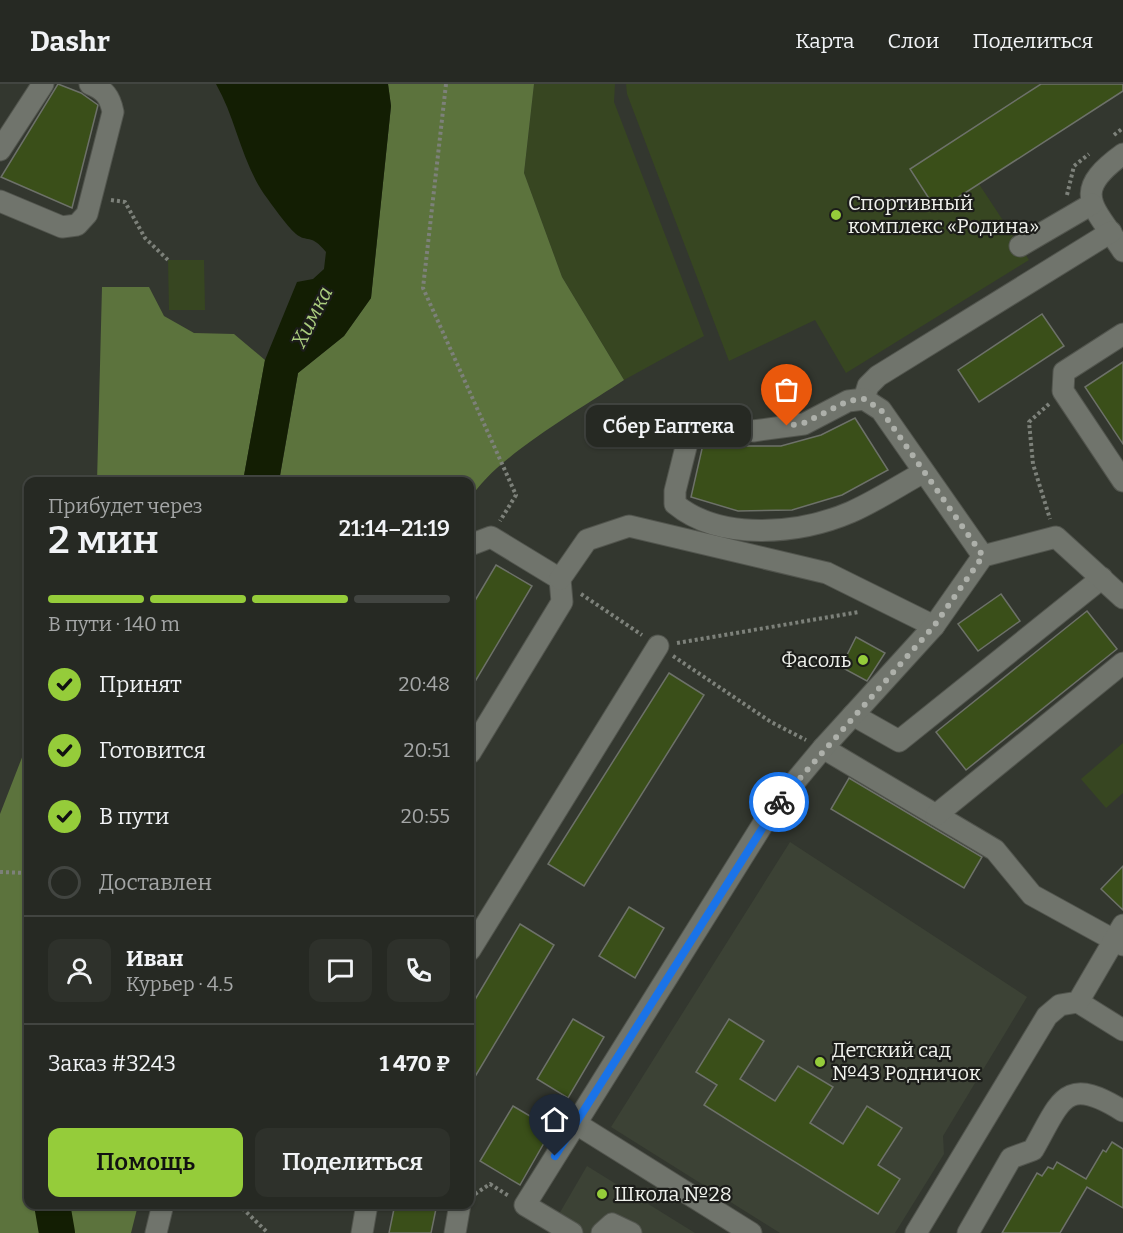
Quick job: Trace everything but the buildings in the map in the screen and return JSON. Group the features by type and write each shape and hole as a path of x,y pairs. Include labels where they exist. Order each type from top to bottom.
{"street":[{"path":"0,150 42,84"},
{"path":"0,201 62,227 77,225 87,213 112,112 110,99 101,88 90,84"},
{"path":"864,399 868,386 878,376 1119,242 1092,204 1092,186 1101,170 1123,154"},
{"path":"1020,246 1092,204"},
{"path":"1123,334 1064,372 1063,391 1123,481"},
{"path":"924,472 851,512 798,529 734,529 687,514 675,504 675,491 688,439 696,429 708,424 753,431 804,423 848,401 864,399 881,410 983,556"},
{"path":"474,746 562,602 560,579 587,540 629,526 827,573 934,626"},
{"path":"474,543 491,537 560,579"},
{"path":"572,1233 525,1205 773,808 823,748 934,626 983,556 1056,537 1123,598"},
{"path":"853,715 899,741 1102,578"},
{"path":"474,944 658,646"},
{"path":"936,815 1123,663"},
{"path":"823,748 995,850 1032,895 1120,937 1078,1002"},
{"path":"916,1233 1047,1016 1060,1005 1078,1002 1123,1030"},
{"path":"968,1233 1011,1158 1033,1150 1060,1103 1071,1095 1085,1093 1099,1096 1123,1111"},
{"path":"575,1123 751,1233"},
{"path":"156,1233 162,1209"},
{"path":"362,1233 366,1209"},
{"path":"455,1233 459,1209"},
{"path":"602,1233 612,1224 631,1233"}],"path":[{"path":"446,84 423,288 516,495 491,537"},
{"path":"87,213 114,198 125,202 145,238 168,260"},
{"path":"1056,537 1033,464 1029,422 1063,391"},
{"path":"658,646 862,611"},
{"path":"771,722 823,748"},
{"path":"0,872 24,873"},
{"path":"474,1195 490,1184"},
{"path":"243,1209 268,1233"}],"shaded area":[{"path":"534,84 615,84 614,102 704,336 624,380 562,277 524,173"},
{"name":"Спортивный комплекс «Родина»","path":"626,84 1123,84 1123,91 979,184 1029,260 846,373 815,320 729,361 627,94"},
{"path":"168,260 204,260 205,310 169,310"},
{"path":"1123,743 1123,793 1106,808 1081,779"},
{"name":"Детский сад №43 Родничок","path":"790,842 1027,997 943,1136 944,1154 895,1233 780,1233 611,1127"},
{"name":"Школа №28","path":"587,1166 695,1233 548,1233"}],"green space":[{"path":"388,84 534,84 524,173 562,277 624,380 519,450 482,483 474,494 474,477 280,477 298,373 344,336 371,298 391,106"},
{"path":"102,287 149,287 164,316 194,333 234,334 265,360 244,477 97,477"},
{"path":"24,752 24,1209 137,1209 131,1233 0,1233 0,814"}],"water":[{"path":"216,84 388,84 391,106 371,298 344,336 298,373 280,477 244,477 265,360 297,282 313,279 324,269 326,252 317,242 296,234 264,194 250,167"}],"waterway":[{"name":"Химка","path":"53,1209 57,1233"}],"way so far":[{"path":"779,802 823,748 934,626 983,556 881,410 864,399 848,401 804,423 787,426"}],"place":[{"name":"Спортивный комплекс «Родина»","path":"836,215"},
{"name":"Сбер Еаптека","path":"787,426"},
{"name":"Фасоль","path":"863,660"},
{"name":"Детский сад №43 Родничок","path":"820,1062"},
{"name":"Школа №28","path":"602,1194"}],"route":[{"path":"555,1156 773,808 779,802"}]}
